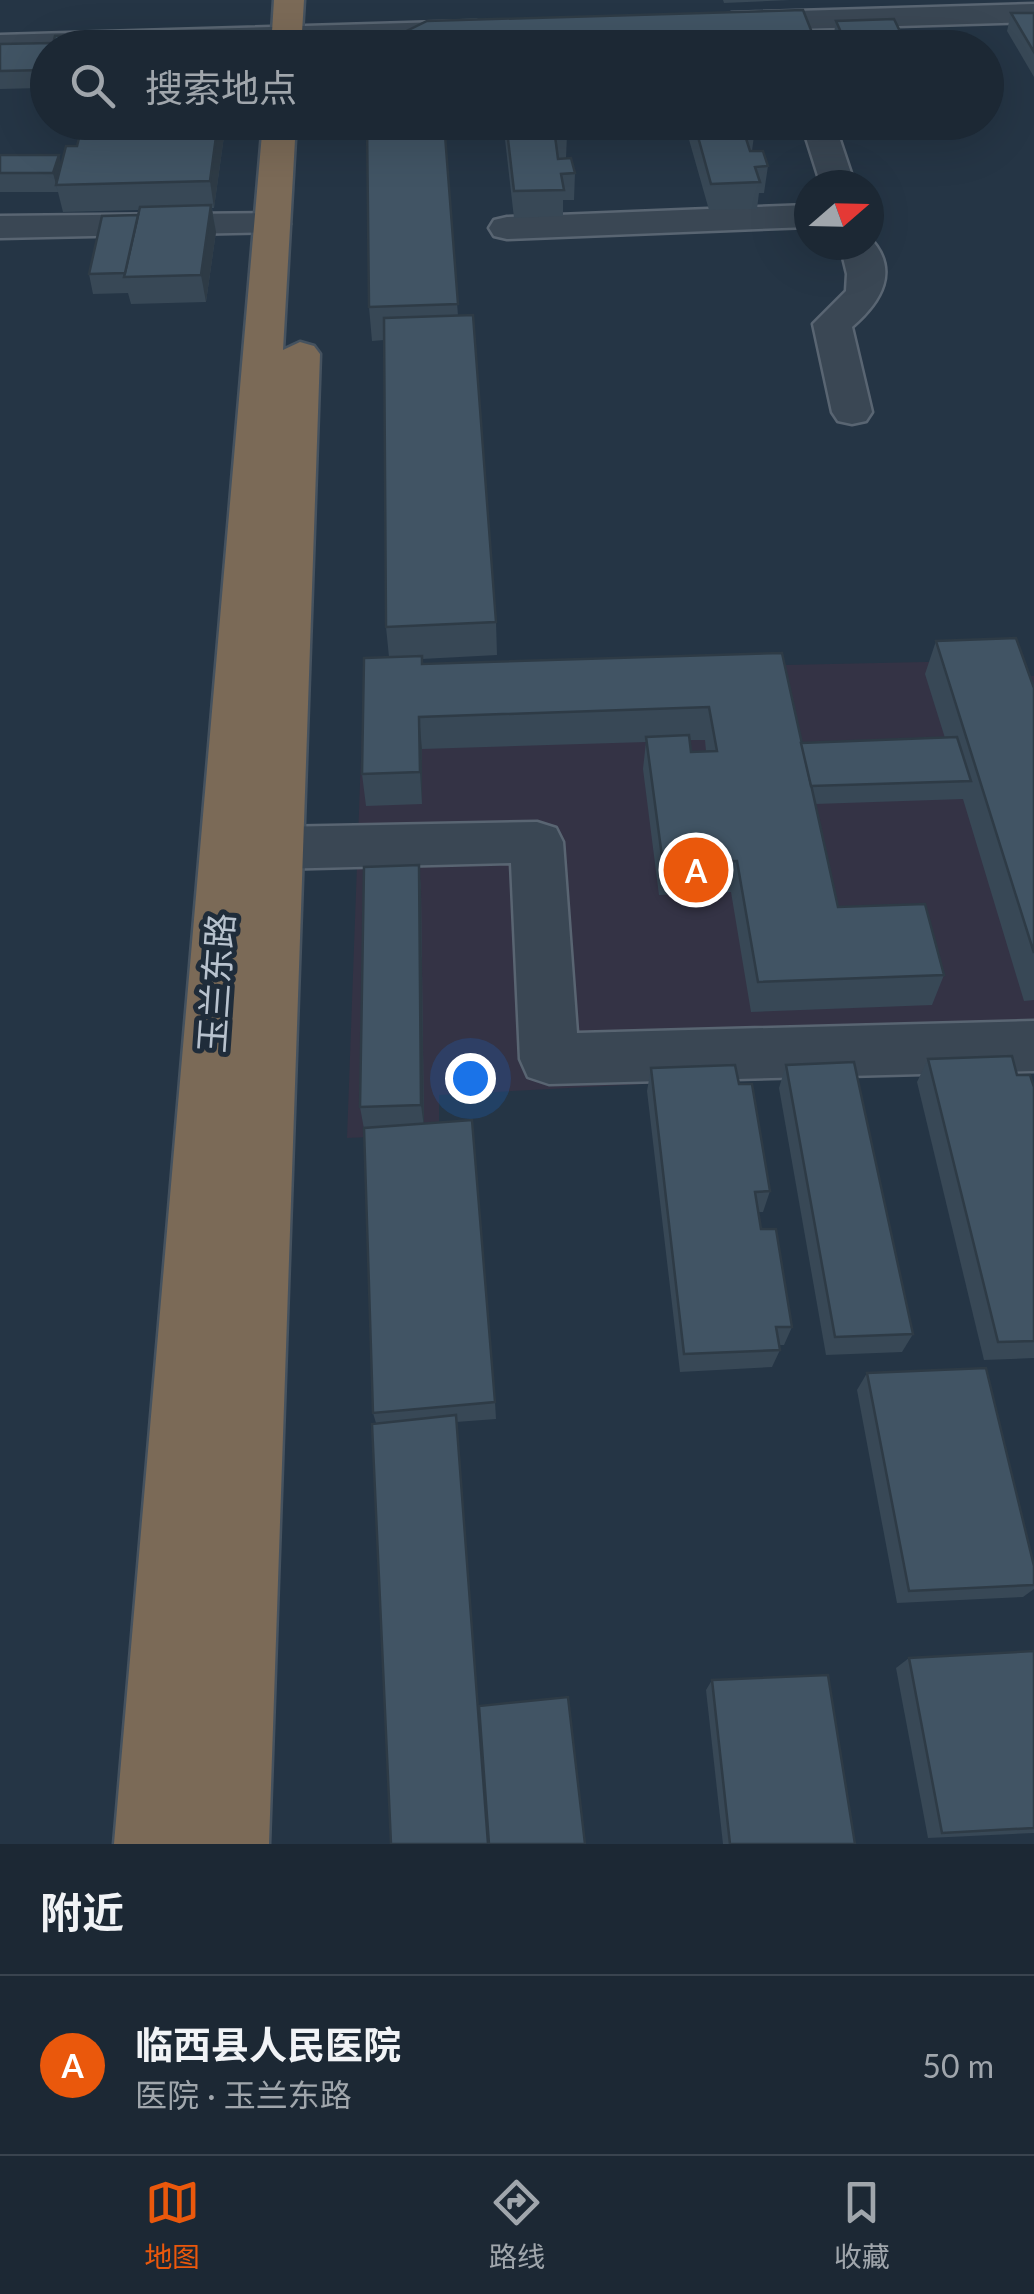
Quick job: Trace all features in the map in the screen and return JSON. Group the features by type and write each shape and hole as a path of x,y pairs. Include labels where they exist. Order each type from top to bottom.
{"highway":[{"path":"289,0 297,30"},
{"path":"304,30 316,0"},
{"name":"玉兰东路","path":"154,1844 279,140"},
{"name":"玉兰东路","path":"229,1844 309,140"}],"street":[{"path":"854,30 1034,13"},
{"path":"706,17 787,30"},
{"path":"494,30 512,29"},
{"path":"0,44 30,44"},
{"path":"824,140 833,170"},
{"path":"507,228 794,217"},
{"path":"0,228 272,224"},
{"path":"852,412 832,324 864,299 870,283 863,260"},
{"path":"276,848 537,842 550,1060 1034,1046"}],"shaded area":[{"path":"1021,660 1026,676 1034,676 1034,1063 439,1095 439,1134 347,1138 364,674"}],"building":[{"path":"803,10 811,30 409,30 427,21"},
{"path":"1011,13 1034,13 1034,52"},
{"path":"894,19 899,30 840,30 836,21"},
{"path":"30,43 30,70 0,71 0,44"},
{"path":"78,140 216,140 210,181 56,185 66,146 77,146"},
{"path":"367,140 445,140 458,304 369,307"},
{"path":"508,140 556,140 558,159 571,158 575,173 561,174 564,190 514,191"},
{"path":"699,140 746,140 750,151 763,151 768,166 755,167 760,182 711,184"},
{"path":"0,155 59,155 53,173 0,173"},
{"path":"211,205 201,275 124,277 140,207"},
{"path":"138,215 125,273 89,274 102,216"},
{"path":"473,315 496,622 386,627 384,318"},
{"path":"1016,638 1034,688 1034,953 936,641"},
{"path":"782,653 838,907 925,904 944,975 758,982 737,861 663,864 646,737 689,735 691,752 717,751 709,707 419,717 420,772 362,774 364,658 422,656 422,664"},
{"path":"957,737 971,781 811,786 801,743"},
{"path":"419,865 421,1105 360,1107 364,867"},
{"path":"1012,1056 1017,1075 1030,1075 1034,1087 1034,1341 998,1342 928,1059"},
{"path":"854,1062 913,1334 835,1337 786,1065"},
{"path":"735,1065 739,1084 752,1084 770,1191 755,1192 761,1229 776,1229 792,1327 776,1327 780,1350 684,1354 651,1068"},
{"path":"472,1120 495,1402 373,1413 364,1128"},
{"path":"986,1368 1034,1566 1034,1585 909,1591 867,1373"},
{"path":"456,1415 488,1844 391,1844 372,1424"},
{"path":"1034,1651 1034,1828 942,1833 909,1658"},
{"path":"828,1675 855,1844 730,1844 712,1680"},
{"path":"568,1697 585,1844 489,1844 479,1706"}],"place":[{"name":"临西县人民医院","path":"696,870"}]}
